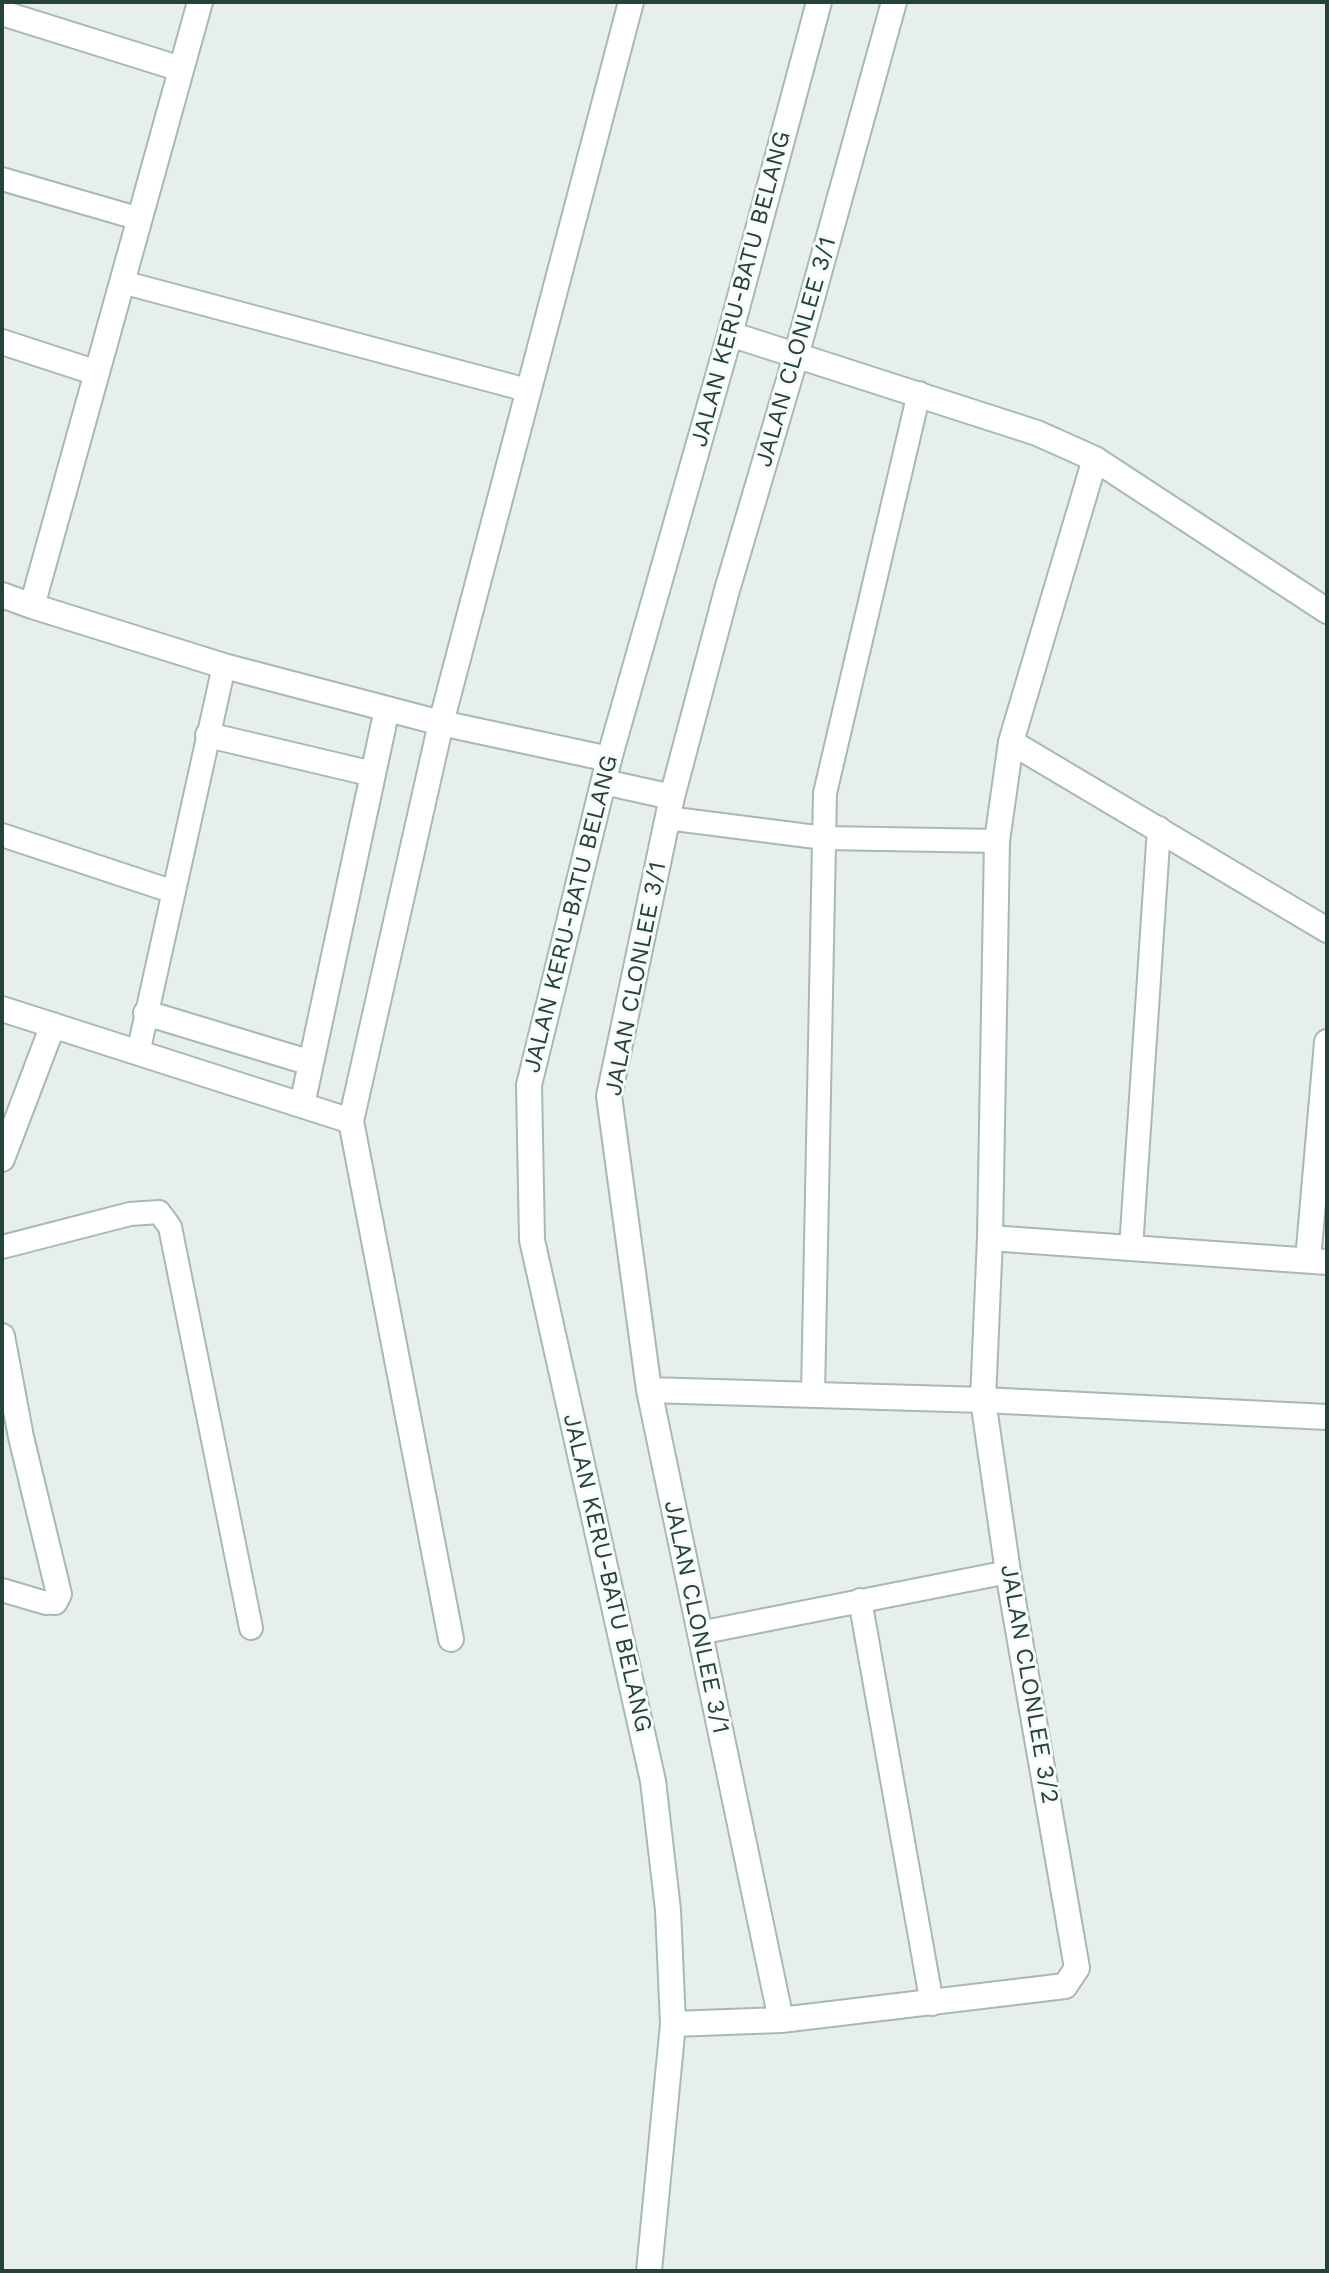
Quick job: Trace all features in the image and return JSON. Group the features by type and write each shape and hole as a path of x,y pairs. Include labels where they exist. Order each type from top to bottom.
{"street":[{"path":"32,606 200,2"},
{"path":"451,1639 351,1121 441,723 631,2"},
{"name":"JALAN KERU-BATU BELANG","path":"649,2271 673,2024 668,1910 653,1781 532,1240 529,1085 606,771 730,334 819,2"},
{"name":"JALAN CLONLEE 3/1","path":"781,2020 649,1390 609,1096 670,808 727,590 796,356 894,2"},
{"path":"2,13 181,69"},
{"path":"730,334 1037,433 1095,459 1327,611"},
{"path":"2,342 97,373"},
{"name":"JALAN CLONLEE 3/2","path":"932,2004 1065,1986 1077,1968 1008,1572 983,1400 990,1238 997,841 1011,742 1095,459"},
{"path":"2,595 224,666 441,723 606,771 670,808"},
{"path":"302,1105 387,709"},
{"path":"208,735 373,774"},
{"path":"1011,742 1327,930"},
{"path":"2,1009 351,1121"},
{"path":"146,1013 311,1063"},
{"path":"2,1159 53,1025"},
{"path":"990,1238 1318,1261 1327,1042"},
{"path":"2,1336 12,1433 59,1594 55,1602"},
{"path":"649,1390 983,1400 1327,1417"},
{"path":"673,2024 781,2020 932,2004"}],"lane":[{"path":"2,179 140,219"},
{"path":"122,282 527,390"},
{"path":"813,1394 825,793 919,393"},
{"path":"138,1053 224,666"},
{"path":"670,808 824,838 997,841"},
{"path":"1131,1248 1159,828"},
{"path":"2,835 174,892"},
{"path":"2,1247 130,1214 159,1212 170,1227 251,1628"},
{"path":"699,1633 1008,1572"},
{"path":"2,1590 46,1603 55,1602"},
{"path":"860,1600 932,2004"}]}
